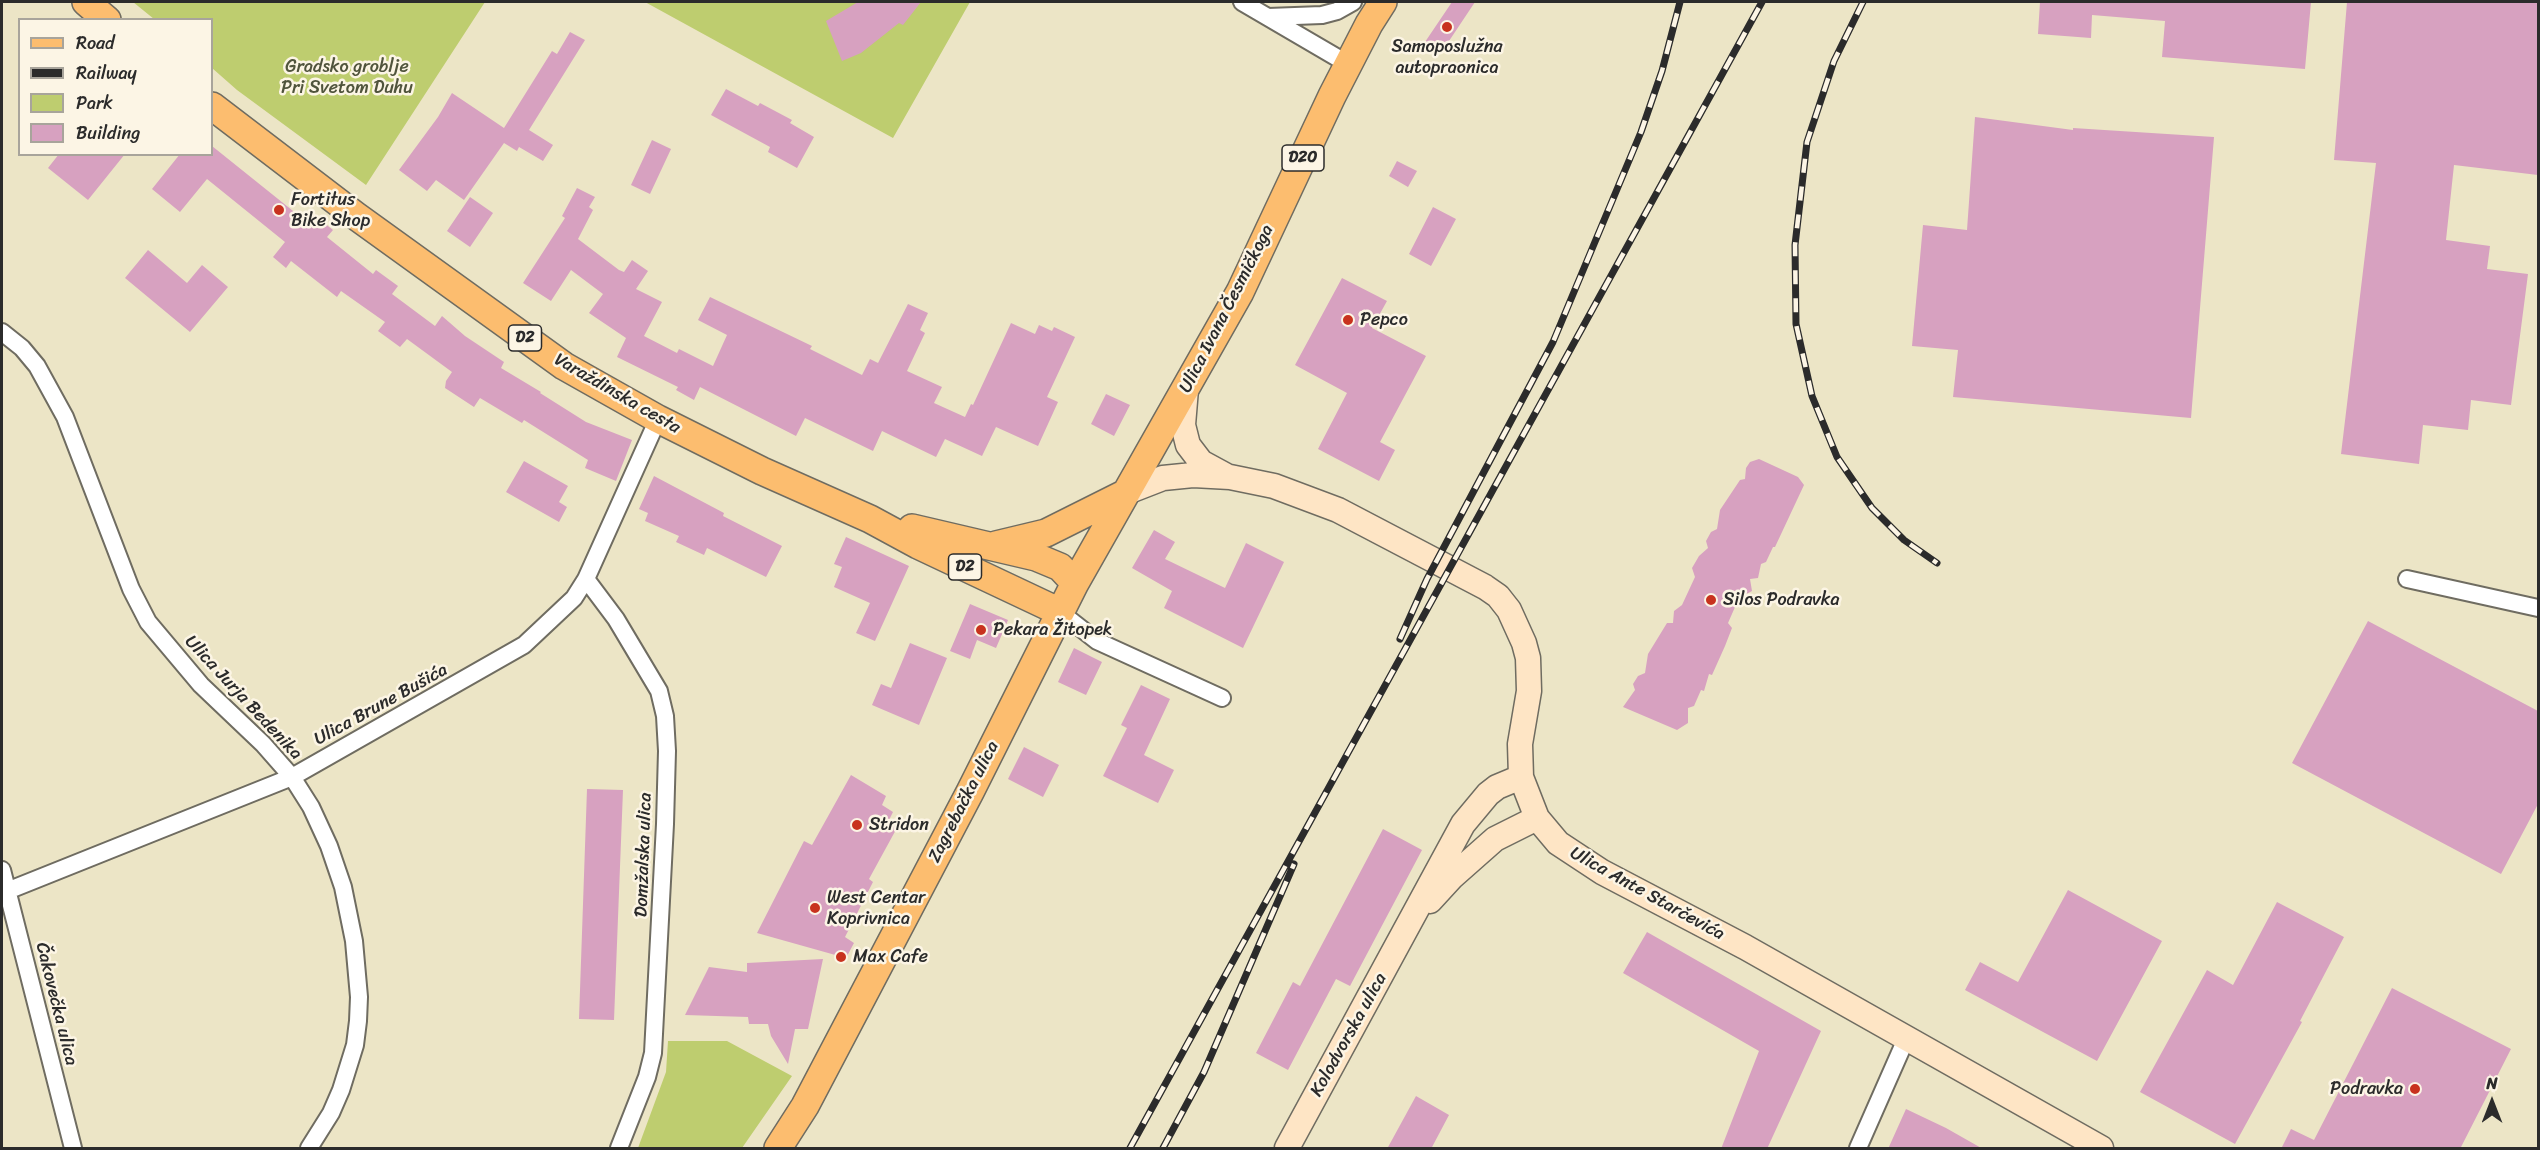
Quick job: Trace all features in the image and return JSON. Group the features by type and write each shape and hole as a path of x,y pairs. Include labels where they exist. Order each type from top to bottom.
{"main road":[{"path":"86,2 104,18"},
{"name":"Ulica Ivana Česmičkoga","path":"1060,612 1240,292 1348,64 1383,2"},
{"name":"Varaždinska cesta","path":"213,107 356,216 564,366 658,419 762,471 870,519 918,545 1060,612"},
{"name":"Ulica Ante Starčevića","path":"1186,389 1183,425 1188,445 1202,462 1230,477"},
{"name":"Ulica Ante Starčevića","path":"1127,492 1146,483 1178,476 1230,477 1274,486 1338,510 1498,596 1518,627 1528,658 1529,691 1520,744 1521,777 1537,818 1558,843 1587,863 1745,947 2101,1149"},
{"path":"990,547 1046,532 1127,492"},
{"name":"Varaždinska cesta","path":"870,519 1050,562 1068,574 1075,583"},
{"name":"Zagrebačka ulica","path":"778,1149 811,1096 970,792 1060,612"},
{"name":"Kolodvorska ulica","path":"1287,1149 1412,921 1446,852 1473,811 1497,787 1521,777"},
{"name":"Kolodvorska ulica","path":"1412,921 1452,877 1483,849 1506,832 1537,818"}],"street":[{"path":"1242,2 1348,64"},
{"path":"1266,17 1322,15 1337,11 1353,2"},
{"name":"Ulica Jurja Bedenika","path":"2,332 22,348 37,366 65,417 131,589 148,622 201,686 262,744 292,777 311,807 329,846 343,887 354,941 359,997 355,1045 349,1067 331,1113 309,1149"},
{"name":"Ulica Brune Bušića","path":"7,891 292,777 524,645 568,604 586,579 658,419"},
{"name":"Domžalska ulica","path":"586,579 616,619 659,691 665,716 667,750 654,1036 647,1077 619,1149"},
{"path":"2407,579 2538,608"},
{"name":"Varaždinska cesta","path":"1060,612 1097,641 1222,698"},
{"name":"Čakovečka ulica","path":"2,870 73,1149"},
{"path":"1858,1149 1906,1039"}],"green space":[{"name":"Gradsko groblje Pri Svetom Duhu","path":"133,2 485,2 366,185 237,90 213,69 213,18 153,18"},
{"path":"645,2 970,2 893,138"},
{"path":"668,1041 727,1041 792,1076 742,1148 638,1148 666,1072"}],"building":[{"path":"858,2 921,2 903,25 899,23 861,53 842,61 826,21"},
{"name":"Samoposlužna autopraonica","path":"1452,2 1475,2 1441,53 1425,42"},
{"path":"2040,2 2311,2 2305,69 2162,57 2165,21 2092,15 2091,38 2038,34"},
{"path":"2347,2 2538,2 2538,175 2454,165 2446,240 2490,246 2487,269 2528,274 2511,405 2471,400 2468,430 2423,425 2419,464 2341,454 2376,163 2334,160"},
{"path":"570,32 585,40 529,130 553,145 543,161 519,147 517,151 504,143 464,200 436,180 427,191 399,170 438,117 452,93 504,128 552,51 557,54"},
{"path":"726,89 792,120 790,123 814,137 797,168 768,152 770,147 711,115"},
{"path":"1975,117 2073,130 2073,128 2214,137 2191,418 1953,397 1958,350 1912,346 1923,225 1967,230"},
{"path":"652,140 671,149 650,194 631,185"},
{"path":"213,147 303,219 309,211 333,230 327,237 373,274 376,270 398,286 392,294 435,326 442,316 465,336 504,362 501,368 586,422 632,440 616,481 585,468 588,460 524,420 522,423 480,398 474,407 445,388 446,381 452,372 407,339 400,347 378,331 385,322 341,291 337,297 291,261 286,268 273,257 285,242 207,179 180,212 152,189 178,156 213,156"},
{"path":"57,156 123,156 88,200 48,168"},
{"path":"1397,161 1417,171 1408,187 1389,176"},
{"path":"577,188 595,197 589,207 593,210 578,239 619,270 624,272 632,260 648,271 636,289 662,302 644,336 677,353 679,349 713,366 727,335 698,320 710,297 812,346 810,349 862,375 870,359 878,363 908,304 928,313 920,330 925,333 907,371 942,387 934,403 965,417 971,404 973,405 1011,323 1035,334 1039,325 1052,331 1054,327 1075,337 1047,397 1058,402 1038,446 996,427 982,456 945,439 936,457 882,431 873,451 805,418 796,436 700,387 694,400 676,390 678,387 617,357 626,338 589,313 603,294 571,270 551,301 523,283 565,218 562,216"},
{"path":"470,197 493,213 470,247 447,231"},
{"path":"1433,207 1456,219 1431,266 1409,254"},
{"path":"148,250 187,283 202,265 228,287 190,332 125,278"},
{"path":"1342,278 1387,301 1372,328 1426,356 1380,442 1395,450 1379,481 1318,449 1347,393 1295,365"},
{"path":"1106,394 1130,405 1114,436 1091,424"},
{"path":"1759,459 1798,477 1804,485 1775,547 1766,562 1761,564 1758,578 1750,579 1752,591 1739,598 1728,623 1732,628 1712,675 1709,674 1704,691 1701,690 1694,706 1688,708 1688,723 1677,730 1623,707 1635,690 1633,684 1638,676 1645,673 1648,654 1667,623 1673,623 1674,611 1682,605 1695,577 1692,568 1699,556 1708,548 1706,541 1711,532 1717,529 1720,510 1740,480 1745,479 1746,468 1750,462"},
{"path":"524,461 568,486 559,502 567,507 559,522 506,492"},
{"path":"654,476 724,513 723,516 782,546 766,577 707,548 704,555 676,542 679,536 645,521 648,513 639,509"},
{"path":"1154,530 1175,542 1165,559 1225,588 1246,543 1284,562 1243,648 1164,608 1172,591 1132,568"},
{"path":"846,537 909,566 875,641 856,633 870,603 834,587 842,567 834,564"},
{"name":"Pekara Žitopek","path":"970,604 1008,620 996,648 977,640 970,659 950,651"},
{"path":"2368,621 2538,711 2538,804 2501,874 2292,763"},
{"path":"910,643 947,658 919,725 872,705 881,684 891,688"},
{"path":"1074,648 1102,662 1086,695 1058,682"},
{"path":"1141,685 1170,699 1144,755 1174,770 1158,803 1103,776 1127,728 1121,725"},
{"path":"1024,747 1059,765 1043,797 1008,779"},
{"path":"851,775 886,796 882,805 893,812 889,820 898,826 869,879 873,882 845,937 854,943 846,958 757,933 804,841 812,845"},
{"path":"587,789 623,790 614,1020 579,1019"},
{"path":"1383,829 1422,850 1350,986 1336,979 1288,1070 1256,1053 1293,982 1300,986"},
{"path":"2068,890 2162,941 2097,1061 1965,990 1980,962 2018,982"},
{"path":"2277,902 2344,937 2300,1021 2302,1022 2235,1144 2140,1092 2207,970 2233,985"},
{"path":"1647,932 1821,1031 1767,1149 1721,1149 1759,1051 1623,973"},
{"path":"823,959 808,1029 795,1029 788,1064 771,1036 768,1024 749,1024 748,1017 685,1015 709,967 747,972 747,963"},
{"name":"Podravka","path":"2392,988 2511,1049 2460,1149 2281,1149 2291,1129 2314,1140"},
{"path":"1416,1096 1449,1115 1431,1149 1387,1149"},
{"path":"1906,1109 1946,1128 1983,1149 1888,1149"}],"railway":[{"path":"1400,639 1427,579 1553,342 1641,132 1662,71 1680,2"},
{"path":"1130,1148 1762,2"},
{"path":"1863,2 1834,61 1807,142 1795,245 1796,324 1812,396 1837,457 1872,508 1904,540 1937,563"},
{"path":"1163,1148 1204,1072 1294,864"}],"place":[{"name":"Samoposlužna autopraonica","path":"1447,27"},
{"name":"Fortitus Bike Shop","path":"279,210"},
{"name":"Pepco","path":"1348,320"},
{"name":"Silos Podravka","path":"1711,600"},
{"name":"Pekara Žitopek","path":"981,630"},
{"name":"Stridon","path":"857,825"},
{"name":"West Centar Koprivnica","path":"815,908"},
{"name":"Max Cafe","path":"841,957"},
{"name":"Podravka","path":"2415,1089"}]}
